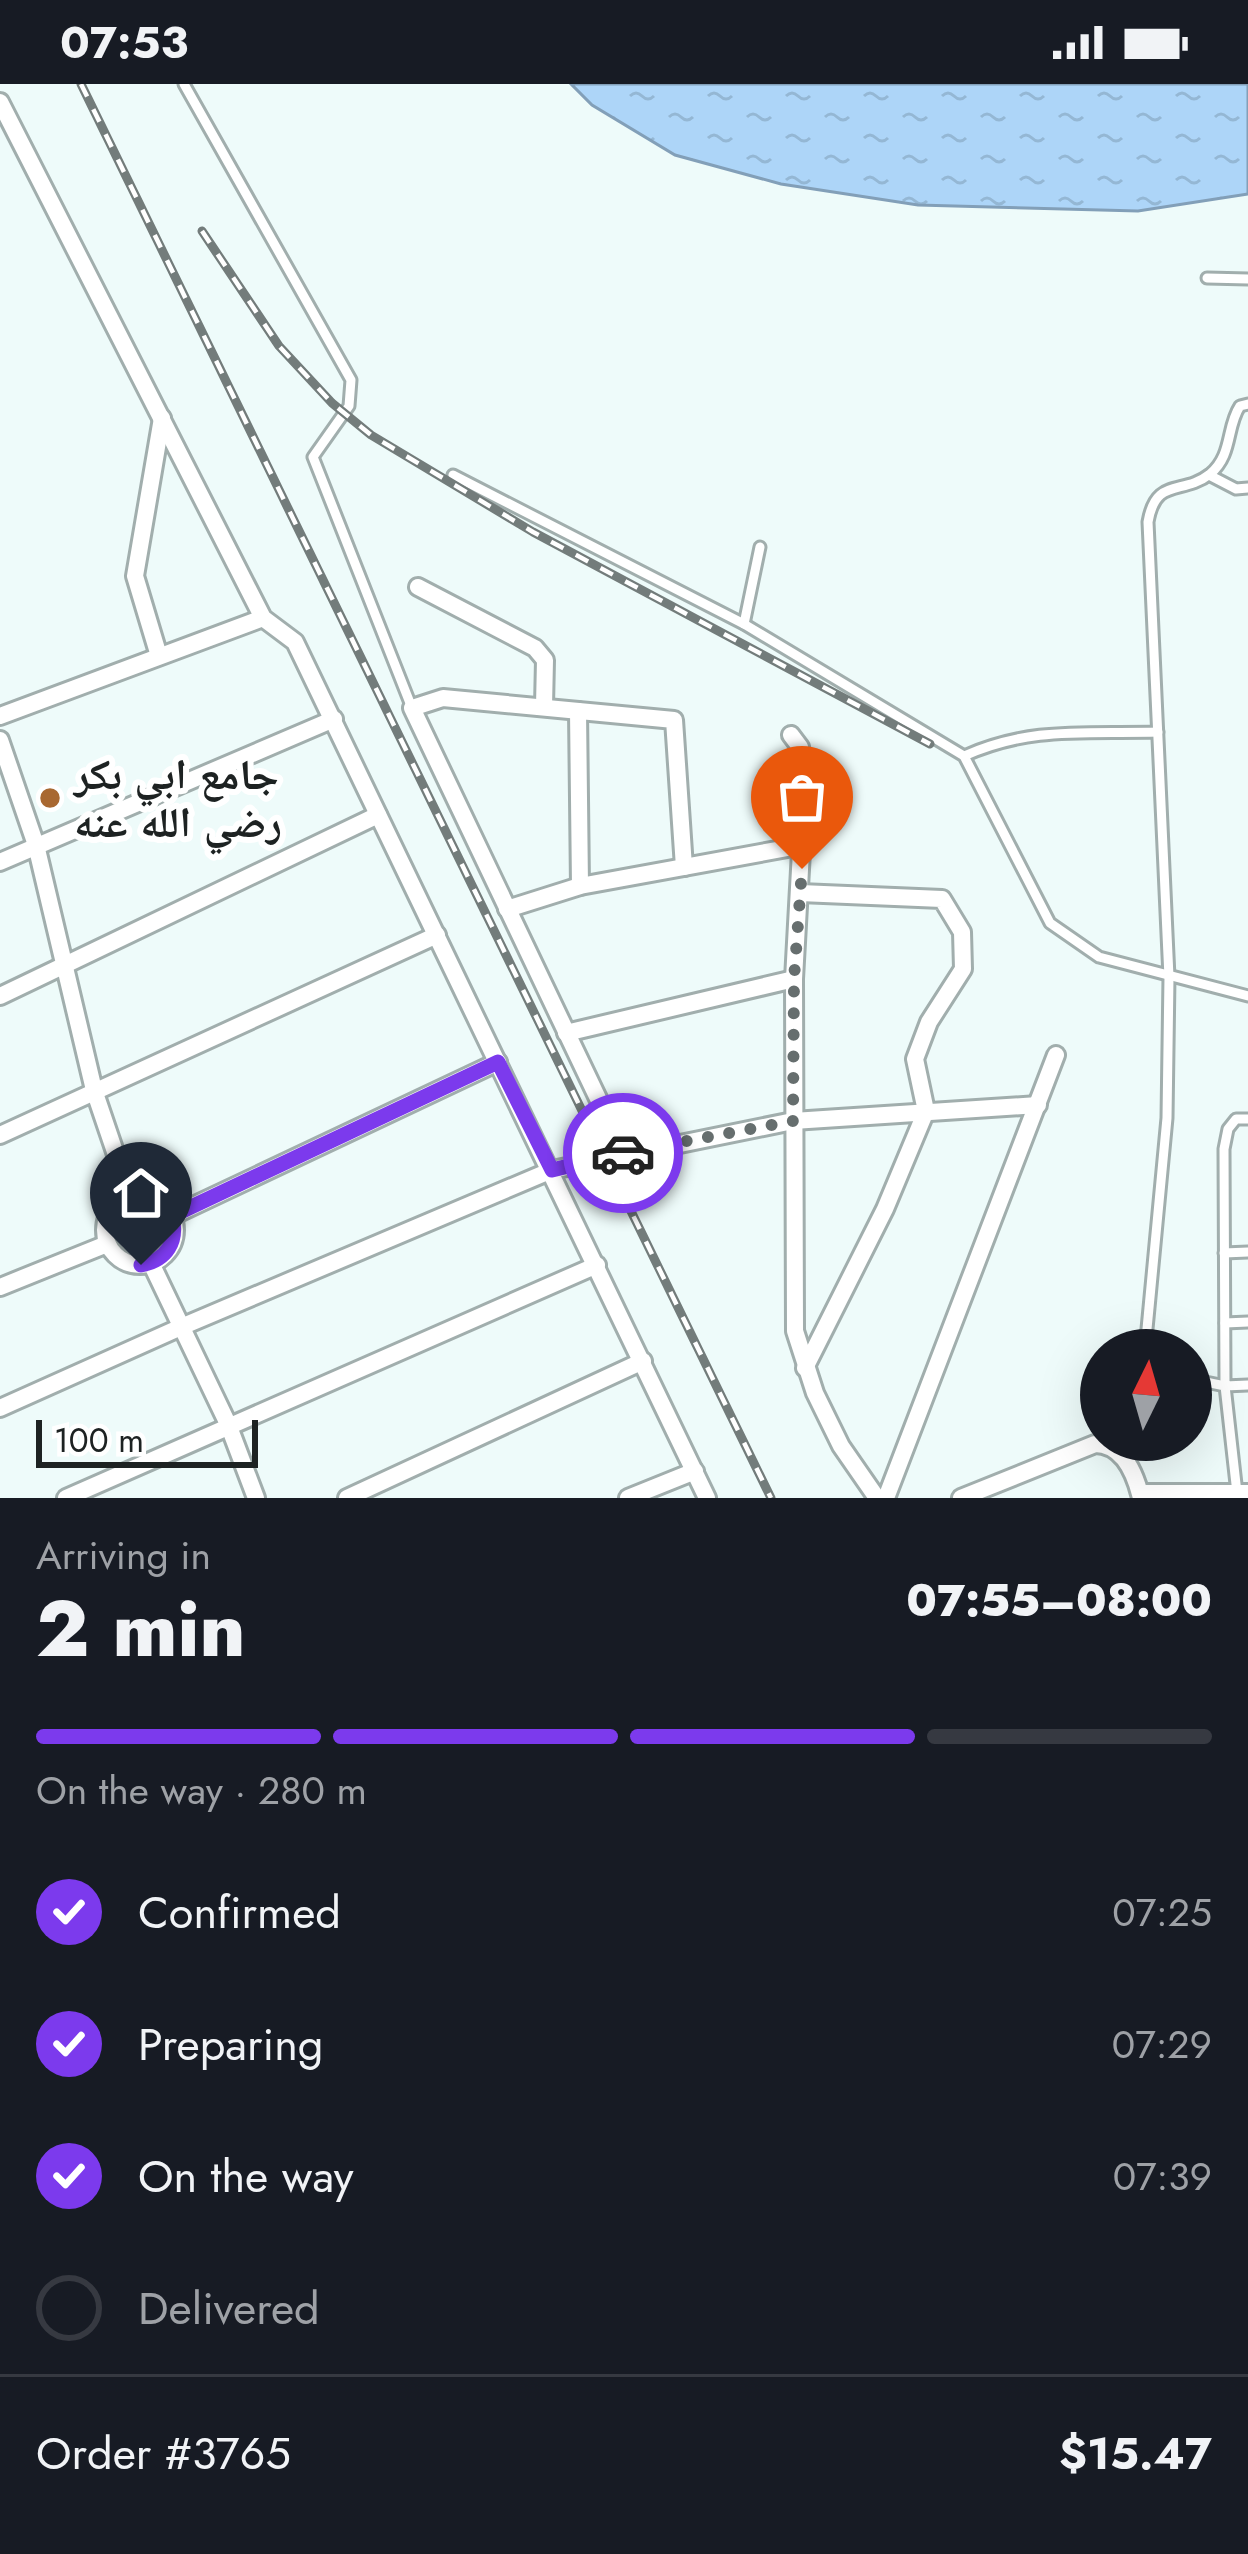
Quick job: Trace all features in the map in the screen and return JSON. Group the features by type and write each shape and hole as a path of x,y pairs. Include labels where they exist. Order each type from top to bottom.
{"street":[{"path":"0,102 263,618 295,642 334,719 707,1498"},
{"path":"159,656 135,576 162,418"},
{"path":"418,587 535,648 545,660 544,706"},
{"path":"0,716 263,618"},
{"path":"624,1153 412,708 443,698 670,718 676,723 684,867"},
{"path":"578,711 580,886"},
{"path":"0,862 334,719"},
{"path":"791,735 800,747 806,778 794,979 795,1331 805,1368 841,1446 881,1498"},
{"path":"0,740 36,845 94,1090 130,1196"},
{"path":"0,995 378,815"},
{"path":"507,909 580,886 804,844"},
{"path":"800,893 942,898 962,932 963,969 929,1022 915,1058 926,1111 885,1209 805,1368"},
{"path":"0,1135 437,935"},
{"path":"566,1034 794,979"},
{"path":"881,1498 1056,1055"},
{"path":"172,1216 498,1062"},
{"path":"0,1408 552,1170 793,1121 1038,1105"},
{"path":"130,1196 159,1201 172,1216 174,1239 152,1263 130,1264 107,1244 106,1221 119,1202 130,1196"},
{"path":"0,1286 107,1244"},
{"path":"152,1263 228,1424 256,1498"},
{"path":"66,1498 597,1265"},
{"path":"347,1498 643,1361"},
{"path":"961,1498 1095,1444 1120,1450 1141,1496 1242,1493"},
{"path":"628,1498 695,1471"}],"lane":[{"path":"184,84 351,380 349,406 314,457 412,708"},
{"path":"1208,278 1248,279"},
{"path":"1147,1329 1167,1118 1169,977 1148,522 1159,493 1209,475 1226,454 1232,419 1240,406 1248,404"},
{"path":"453,475 744,625 964,756 1050,922 1099,957 1246,998"},
{"path":"1209,475 1236,488 1248,488"},
{"path":"744,625 760,547"},
{"path":"964,756 1028,734 1158,732"},
{"path":"1242,1493 1225,1386 1224,1149 1228,1129 1236,1119 1248,1119"},
{"path":"1225,1253 1248,1252"},
{"path":"1225,1323 1248,1322"},
{"path":"1212,1383 1248,1385"}],"green space":[{"path":"140,1208 156,1214 162,1230 156,1246 140,1252 124,1246 118,1230 124,1214"}],"water":[{"path":"571,84 1248,84 1248,194 1138,211 918,205 781,184 675,155 592,105"}],"railway":[{"path":"81,84 771,1498"},
{"path":"202,231 279,346 332,403 371,435 533,532 930,744"}],"way so far":[{"path":"623,1153 793,1121 794,979 802,869"}],"place":[{"name":"جامع ابي بكر رضي الله عنه","path":"50,798"}],"route":[{"path":"141,1265 161,1258 169,1249 175,1228 172,1216 498,1062 552,1170 623,1153"}]}
